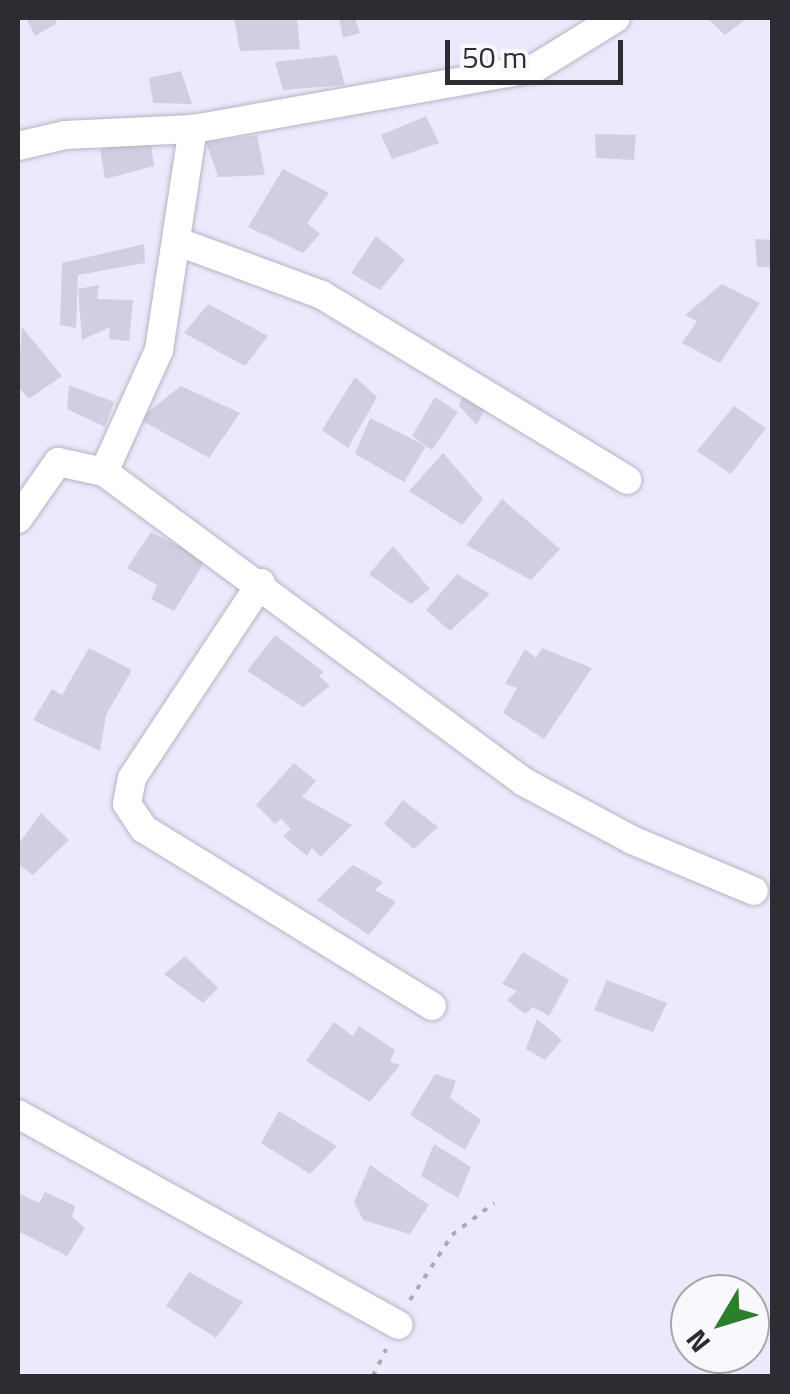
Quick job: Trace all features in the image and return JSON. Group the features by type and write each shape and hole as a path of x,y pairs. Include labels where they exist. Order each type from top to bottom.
{"street":[{"path":"18,146 64,135 192,129 535,68 616,18"},
{"path":"104,472 159,350 180,243 192,129"},
{"path":"180,243 322,295 627,480"},
{"path":"18,519 58,462 104,472 260,582 524,782 632,840 754,891"},
{"path":"260,582 132,778 127,804 144,829 432,1006"},
{"path":"18,1114 398,1325"}],"path":[{"path":"373,1376 398,1325 452,1235 494,1203"}],"building":[{"path":"26,18 54,18 57,23 35,36"},
{"path":"234,18 297,18 300,49 240,51"},
{"path":"339,18 355,18 360,33 343,38"},
{"path":"707,18 747,18 725,35"},
{"path":"337,55 345,85 283,90 275,62"},
{"path":"181,71 192,104 153,103 149,78"},
{"path":"426,116 439,143 392,159 381,135"},
{"path":"595,134 636,135 634,160 596,158"},
{"path":"257,135 265,175 218,177 206,142"},
{"path":"150,137 154,166 105,179 100,150"},
{"path":"283,169 329,193 307,223 320,234 303,253 248,227"},
{"path":"376,236 405,260 380,290 351,273"},
{"path":"755,239 772,240 772,267 757,267"},
{"path":"144,244 145,263 78,275 76,328 60,325 62,263"},
{"path":"722,284 760,303 720,363 682,343 697,321 685,315"},
{"path":"99,285 97,299 133,300 129,341 109,339 110,327 82,340 78,289"},
{"path":"208,304 268,336 245,366 184,333"},
{"path":"22,327 62,376 29,399 18,387"},
{"path":"355,377 377,397 348,448 322,430"},
{"path":"69,385 114,402 105,427 67,409"},
{"path":"181,386 240,413 209,458 139,419"},
{"path":"465,392 487,405 477,425 459,406"},
{"path":"435,397 458,412 432,450 412,436"},
{"path":"734,406 766,428 731,474 697,451"},
{"path":"370,418 426,446 404,482 355,454"},
{"path":"443,453 483,499 462,525 409,491"},
{"path":"502,499 560,549 531,580 466,545"},
{"path":"151,532 206,560 174,611 151,599 157,585 127,568"},
{"path":"393,546 430,589 411,604 369,574"},
{"path":"457,574 490,594 450,631 426,610"},
{"path":"275,635 324,672 319,676 330,686 303,707 247,671"},
{"path":"89,648 132,670 106,715 100,751 33,720 52,689 62,695"},
{"path":"542,648 592,668 544,739 503,713 517,688 505,684 525,649 536,658"},
{"path":"294,763 316,781 302,797 352,825 321,857 312,848 307,856 283,836 291,829 281,819 275,824 256,805"},
{"path":"403,800 438,827 414,849 384,824"},
{"path":"41,813 69,840 33,875 18,864 18,845"},
{"path":"353,865 383,882 375,890 396,902 369,935 317,900"},
{"path":"523,952 569,980 549,1016 533,1007 525,1014 507,1000 517,991 502,984"},
{"path":"185,956 218,988 203,1003 164,974"},
{"path":"607,980 667,1003 653,1032 594,1010"},
{"path":"537,1019 562,1040 545,1060 526,1049"},
{"path":"334,1022 353,1036 359,1026 395,1050 390,1062 400,1065 370,1102 306,1061"},
{"path":"435,1074 456,1081 450,1098 481,1120 465,1150 410,1115"},
{"path":"279,1111 337,1146 310,1174 261,1143"},
{"path":"434,1144 471,1167 458,1198 421,1176"},
{"path":"370,1165 429,1205 410,1234 363,1220 354,1202"},
{"path":"45,1192 75,1206 72,1217 85,1228 67,1256 18,1231 18,1193 39,1203"},
{"path":"189,1272 243,1302 216,1338 166,1306"}]}
